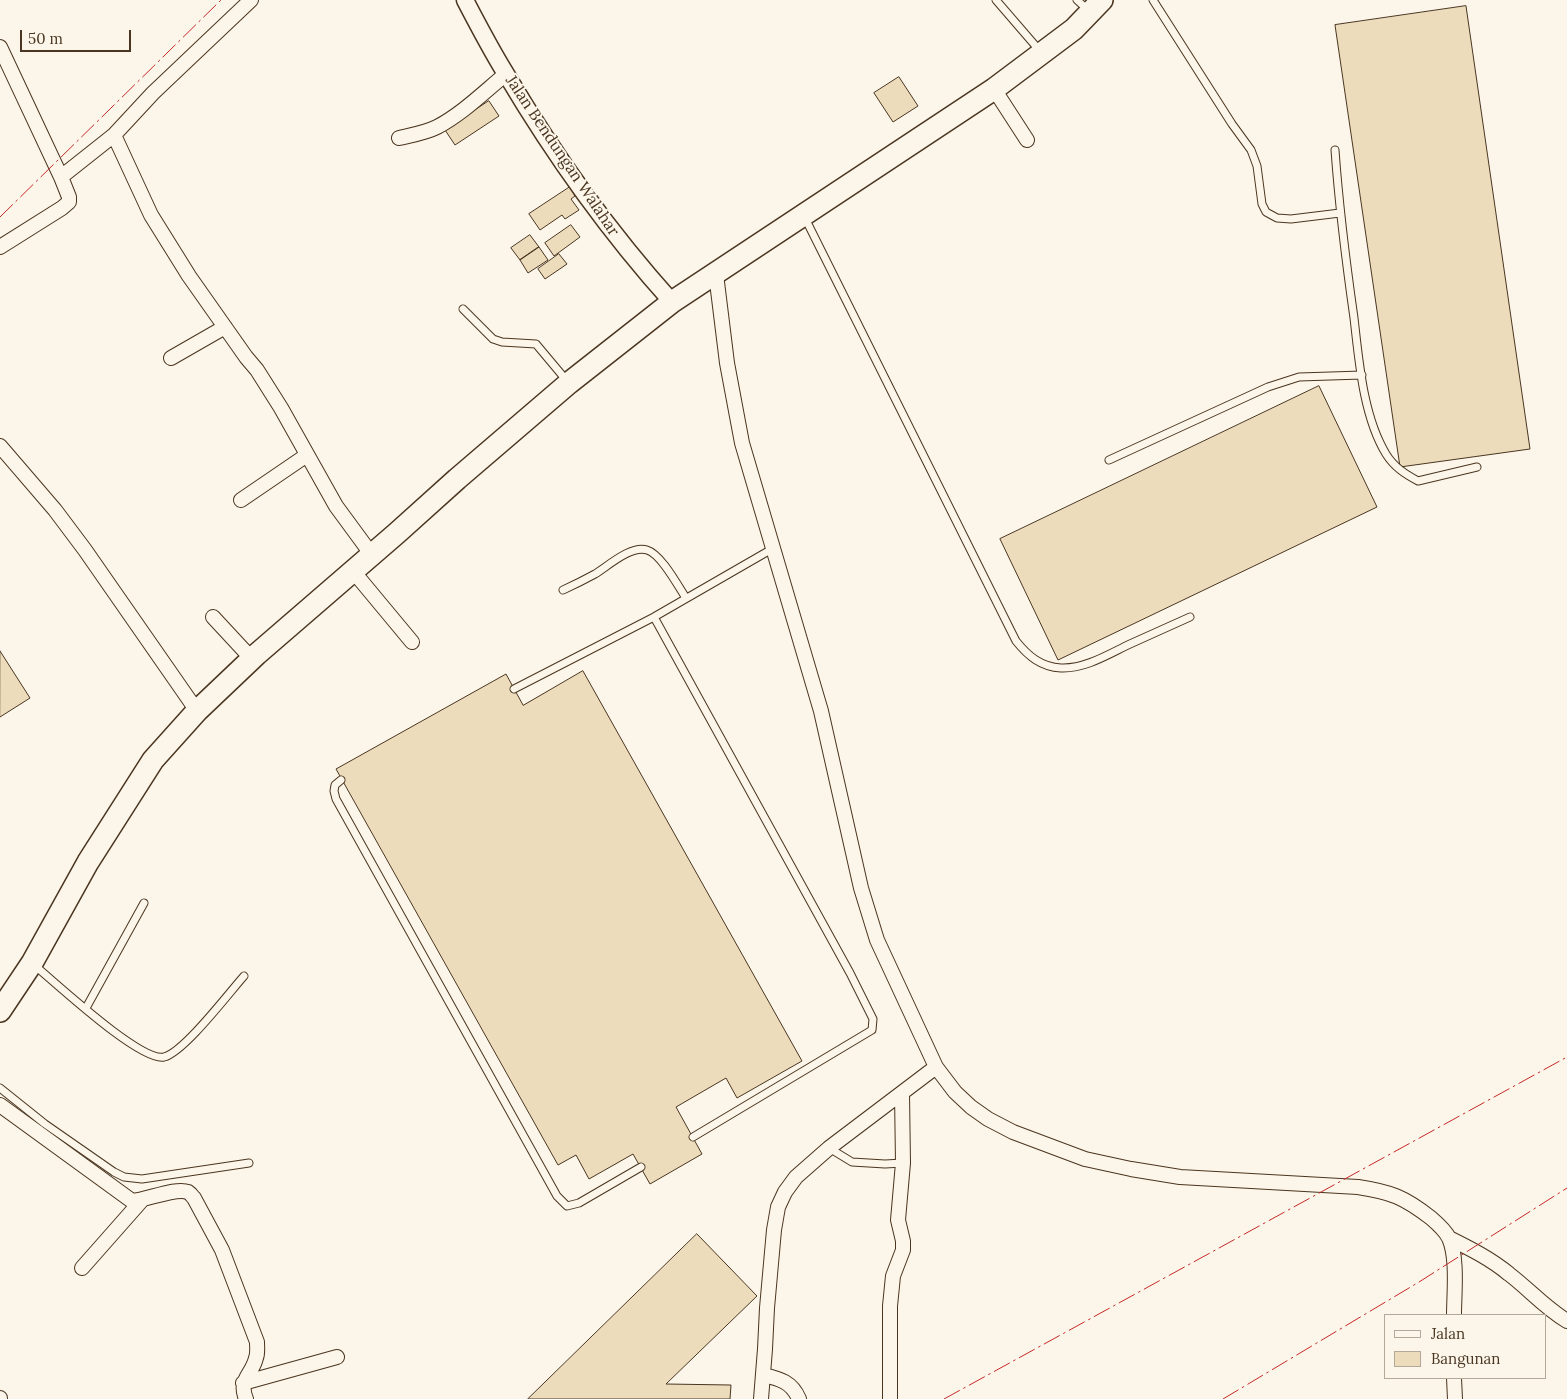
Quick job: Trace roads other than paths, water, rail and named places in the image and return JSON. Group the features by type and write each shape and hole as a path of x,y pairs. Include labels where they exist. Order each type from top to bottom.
{"main road":[{"path":"0,1011 32,963 88,862 140,780 168,742 197,711 252,659 569,383 672,302 994,89 1074,29 1090,4"}],"street":[{"path":"61,177 114,135 152,93 251,0"},
{"name":"Jalan Bendungan Walahar","path":"465,0 506,74 582,191 614,235 672,302"},
{"path":"0,47 69,197 69,202 62,208 0,247"},
{"path":"399,138 425,132 438,126 457,114 506,74"},
{"path":"994,89 1027,140"},
{"path":"114,135 151,215 189,276 257,370 336,506 372,555"},
{"path":"716,274 735,410 742,443 823,718 861,888 877,940 936,1068 955,1092 988,1119 1013,1132 1085,1159 1180,1177 1358,1187 1380,1190 1410,1202 1439,1225 1449,1238 1453,1254 1454,1314"},
{"path":"171,358 225,326"},
{"path":"0,446 55,510 85,550 197,711"},
{"path":"241,500 307,455"},
{"path":"353,571 412,642"},
{"path":"214,617 252,659"},
{"path":"761,1399 767,1308 778,1207 785,1192 796,1177 830,1148 936,1068"},
{"path":"890,1399 890,1306 893,1276 903,1250 898,1220 903,1164 902,1094"},
{"path":"0,1105 132,1201 169,1193 188,1192 194,1198 203,1211 222,1250 257,1342 256,1360 244,1383 246,1399"},
{"path":"82,1268 142,1200"},
{"path":"1449,1238 1476,1251 1497,1265 1550,1311 1567,1321"},
{"path":"244,1383 337,1357"},
{"path":"764,1375 778,1378 791,1386 799,1399"},
{"path":"1454,1379 1454,1399"}],"lane":[{"path":"996,0 1042,53"},
{"path":"1153,0 1232,124 1251,150 1257,166 1262,204 1266,212 1277,218 1290,219 1340,213"},
{"path":"1335,150 1340,213 1362,375 1367,404 1378,440 1394,465 1418,480 1477,467"},
{"path":"804,216 1016,641 1028,656 1043,664 1061,668 1082,665 1190,617"},
{"path":"463,308 493,339 502,342 536,344 569,383"},
{"path":"1110,460 1268,387 1299,377 1362,375"},
{"path":"563,590 595,573 621,556 637,549 653,553 686,598"},
{"path":"514,689 654,617 772,549"},
{"path":"654,617 873,1018 872,1030 693,1137"},
{"path":"341,780 335,785 336,799 557,1196 567,1206 579,1203 641,1167"},
{"path":"86,1008 144,903"},
{"path":"32,963 127,1042 151,1056 163,1057 177,1049 244,976"},
{"path":"0,1088 100,1163 124,1177 142,1179 249,1163"},
{"path":"830,1148 852,1162 903,1164"}]}
